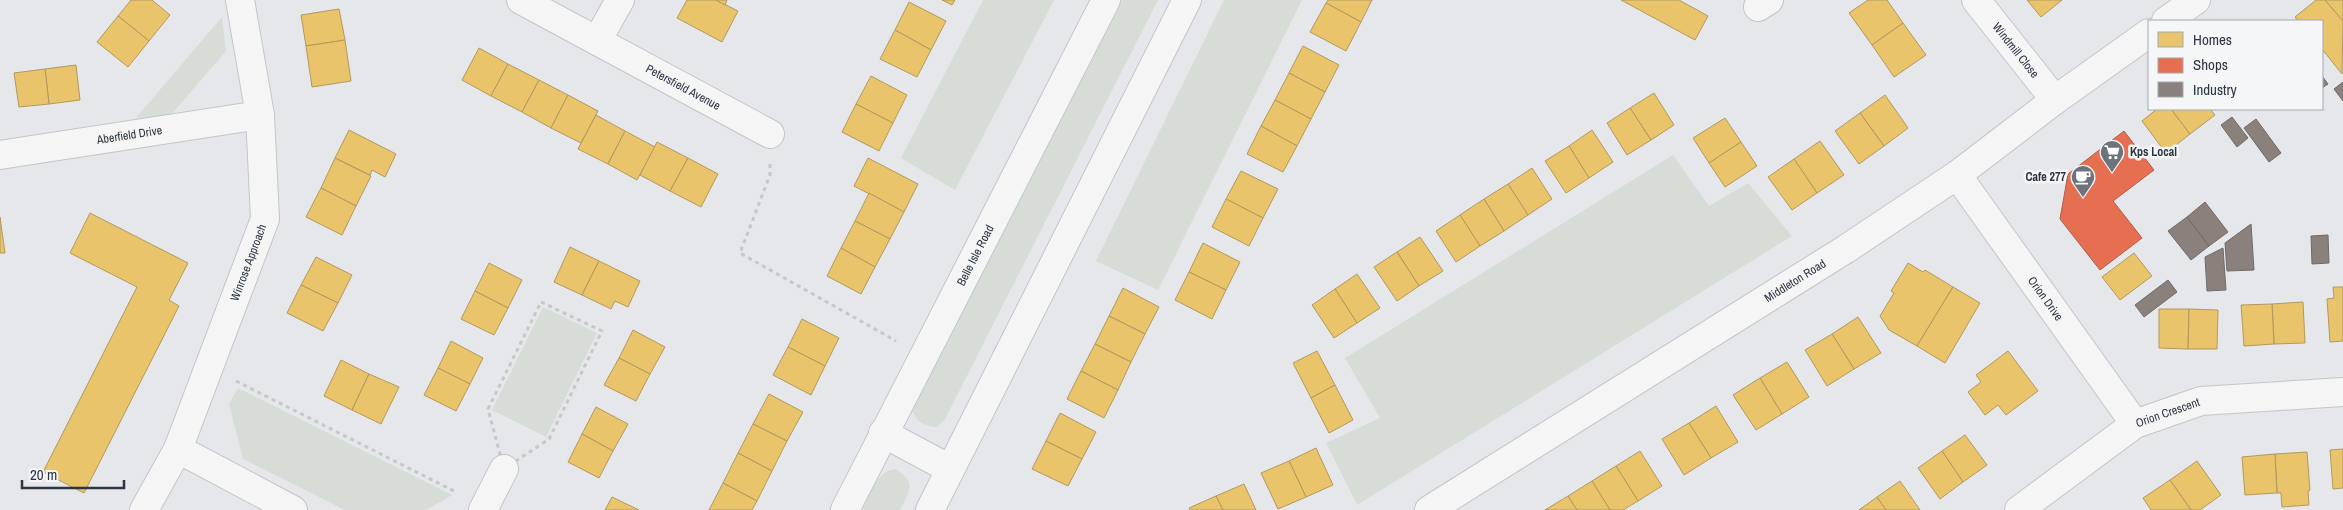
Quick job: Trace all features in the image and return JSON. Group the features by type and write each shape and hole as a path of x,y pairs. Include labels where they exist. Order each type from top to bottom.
{"street":[{"name":"Winrose Approach","path":"144,510 178,449 265,219 260,115 240,0"},
{"name":"Petersfield Avenue","path":"521,0 770,134"},
{"path":"597,40 620,0"},
{"name":"Belle Isle Road","path":"845,510 1106,0"},
{"path":"930,510 1187,0"},
{"name":"Windmill Close","path":"1976,0 2055,100"},
{"path":"2167,20 2196,0"},
{"name":"Middleton Road","path":"1429,510 1846,249 1957,175 2055,100 2148,34"},
{"name":"Aberfield Drive","path":"0,155 260,115"},
{"name":"Orion Drive","path":"1957,175 2135,424"},
{"name":"Orion Crescent","path":"2019,510 2135,424 2201,401 2343,392"},
{"path":"884,433 950,469"},
{"path":"178,449 293,510"},
{"path":"484,508 504,469"}],"path":[{"path":"770,134 770,175 740,253 923,356"},
{"path":"541,302 602,332 549,439 504,469 488,409 541,302"},
{"path":"209,368 484,508"}],"shaded area":[{"path":"983,0 1054,0 955,190 901,158"},
{"path":"1122,0 1158,0 944,421 936,427 928,426 919,421 912,411"},
{"path":"1224,0 1302,0 1158,290 1096,261"},
{"path":"222,17 226,51 171,115 136,118"},
{"path":"1673,155 1709,206 1748,183 1792,236 1357,505 1326,443 1380,418 1345,358"},
{"path":"543,307 597,333 546,437 492,410"},
{"path":"238,388 452,495 426,510 345,510 243,459 229,404"},
{"path":"895,469 902,473 909,482 910,487 900,510 863,510 878,479 888,471"}],"building: Homes":[{"path":"131,0 152,0 170,15 149,41 118,16"},
{"path":"687,0 716,0 738,11 722,42 677,18"},
{"path":"716,0 727,0 725,5"},
{"path":"942,0 955,0 952,5"},
{"path":"1328,0 1372,0 1361,22 1326,3"},
{"path":"1621,0 1679,0 1708,16 1695,40"},
{"path":"1868,0 1887,0 1903,23 1872,45 1849,13"},
{"path":"2027,0 2062,0 2041,17"},
{"path":"2316,0 2325,0 2343,21 2342,74 2323,50 2323,20 2297,20 2295,17"},
{"path":"2325,0 2343,0 2343,21"},
{"path":"909,2 946,21 931,50 895,30"},
{"path":"1326,3 1361,22 1346,51 1310,32"},
{"path":"339,9 345,40 306,46 301,15"},
{"path":"118,16 149,41 128,67 97,42"},
{"path":"1903,23 1926,55 1894,77 1872,45"},
{"path":"895,30 931,50 917,77 880,59"},
{"path":"345,40 351,81 312,87 306,46"},
{"path":"1303,46 1339,65 1325,92 1289,73"},
{"path":"479,48 508,64 491,96 462,80"},
{"path":"508,64 539,80 522,112 491,96"},
{"path":"76,65 80,100 49,104 45,69"},
{"path":"45,69 49,104 19,107 14,73"},
{"path":"1289,73 1325,92 1311,119 1275,100"},
{"path":"871,76 907,95 893,123 856,104"},
{"path":"539,80 568,95 551,128 522,112"},
{"path":"1654,93 1674,125 1651,140 1630,108"},
{"path":"568,95 598,111 581,143 551,128"},
{"path":"1885,95 1908,128 1884,146 1860,113"},
{"path":"1275,100 1311,119 1297,146 1261,126"},
{"path":"856,104 893,123 879,151 842,132"},
{"path":"1630,108 1651,140 1627,155 1607,123"},
{"path":"2156,110 2172,110 2190,134 2166,153 2142,121"},
{"path":"2172,110 2211,110 2215,115 2190,134"},
{"path":"1860,113 1884,146 1859,164 1835,131"},
{"path":"596,115 625,131 608,164 578,149"},
{"path":"1725,118 1741,142 1709,163 1693,138"},
{"path":"1261,126 1297,146 1283,172 1247,154"},
{"path":"349,130 396,154 385,177 372,170 370,175 335,158"},
{"path":"1592,130 1613,162 1589,178 1569,146"},
{"path":"625,131 655,147 637,180 608,164"},
{"path":"1820,141 1844,175 1817,193 1794,159"},
{"path":"657,142 688,158 670,191 640,175"},
{"path":"1741,142 1757,166 1725,187 1709,163"},
{"path":"1569,146 1589,178 1566,193 1545,161"},
{"path":"335,158 371,176 356,206 321,188"},
{"path":"688,158 718,174 701,207 670,191"},
{"path":"868,158 918,184 904,212 854,186"},
{"path":"1794,159 1817,193 1792,210 1768,177"},
{"path":"1532,168 1552,199 1528,215 1508,184"},
{"path":"1241,171 1278,189 1263,218 1226,199"},
{"path":"1508,184 1528,215 1504,231 1484,199"},
{"path":"321,188 356,206 342,235 306,217"},
{"path":"869,193 904,212 890,239 855,221"},
{"path":"1226,199 1263,218 1249,246 1212,227"},
{"path":"1484,199 1504,231 1480,246 1460,215"},
{"path":"90,213 188,263 169,300 179,306 84,493 43,472 137,287 70,253"},
{"path":"1460,215 1480,246 1456,262 1436,231"},
{"path":"0,217 5,253 0,253"},
{"path":"855,221 890,239 875,267 841,248"},
{"path":"1420,237 1443,271 1419,286 1397,252"},
{"path":"1203,243 1240,262 1226,290 1189,272"},
{"path":"570,247 599,261 582,295 554,282"},
{"path":"841,248 875,267 861,294 827,276"},
{"path":"1397,252 1419,286 1397,301 1374,267"},
{"path":"2134,253 2152,276 2120,300 2102,277"},
{"path":"316,257 352,275 338,303 301,285"},
{"path":"599,261 640,281 628,307 615,301 611,309 582,295"},
{"path":"489,263 522,280 508,308 475,291"},
{"path":"1908,263 1923,272 1925,270 1953,287 1917,346 1889,330 1880,316 1894,293 1891,291"},
{"path":"1189,272 1226,290 1212,319 1175,300"},
{"path":"1357,274 1380,308 1357,323 1335,289"},
{"path":"301,285 338,303 323,331 287,313"},
{"path":"1953,287 1980,303 1945,363 1917,346"},
{"path":"2333,287 2343,287 2343,341 2330,342 2327,299 2334,298"},
{"path":"1123,288 1159,307 1145,334 1109,316"},
{"path":"1335,289 1357,323 1334,338 1312,305"},
{"path":"475,291 508,308 494,335 461,319"},
{"path":"2303,302 2305,343 2274,344 2272,304"},
{"path":"2272,304 2274,344 2244,346 2241,305"},
{"path":"2159,309 2189,309 2188,349 2159,348"},
{"path":"2189,309 2218,310 2217,349 2188,349"},
{"path":"1109,316 1145,334 1131,362 1095,344"},
{"path":"1858,317 1881,353 1854,369 1832,334"},
{"path":"802,319 839,338 825,366 788,347"},
{"path":"633,330 665,347 650,374 619,358"},
{"path":"1832,334 1854,369 1827,386 1805,350"},
{"path":"451,341 483,358 470,384 438,368"},
{"path":"1095,344 1131,362 1118,390 1081,371"},
{"path":"788,347 825,366 811,395 773,375"},
{"path":"1317,351 1335,385 1311,398 1293,363"},
{"path":"2008,351 2038,391 2006,415 1998,405 1985,415 1968,392 1981,382 1976,375"},
{"path":"619,358 650,374 636,401 604,385"},
{"path":"341,360 369,374 352,410 324,396"},
{"path":"1787,362 1809,397 1782,414 1760,378"},
{"path":"438,368 470,384 456,411 424,395"},
{"path":"1081,371 1118,390 1104,418 1067,399"},
{"path":"369,374 399,387 381,424 352,410"},
{"path":"1760,378 1782,414 1756,430 1733,395"},
{"path":"1335,385 1353,420 1329,433 1311,398"},
{"path":"769,394 803,412 787,441 753,424"},
{"path":"1716,406 1738,442 1711,458 1689,423"},
{"path":"596,407 628,424 613,451 582,434"},
{"path":"1060,413 1096,432 1082,459 1046,441"},
{"path":"1689,423 1711,458 1684,475 1662,439"},
{"path":"753,424 787,441 772,471 738,453"},
{"path":"582,434 613,451 599,478 568,462"},
{"path":"1965,435 1987,465 1963,482 1942,451"},
{"path":"1046,441 1082,459 1068,486 1032,469"},
{"path":"1316,448 1333,485 1306,497 1289,461"},
{"path":"2343,449 2343,488 2333,489 2330,450"},
{"path":"1640,451 1662,486 1638,501 1616,466"},
{"path":"1942,451 1963,482 1940,499 1918,468"},
{"path":"2307,452 2310,490 2308,491 2309,505 2282,507 2281,493 2277,493 2275,454"},
{"path":"738,453 772,471 757,501 723,483"},
{"path":"2275,454 2277,493 2245,495 2242,457"},
{"path":"1289,461 1306,497 1278,509 1261,473"},
{"path":"2197,461 2221,495 2200,510 2191,510 2170,480"},
{"path":"1616,466 1638,501 1623,510 1610,510 1592,481"},
{"path":"2170,480 2191,510 2151,510 2143,498"},
{"path":"1592,481 1610,510 1577,510 1568,496"},
{"path":"1900,481 1920,510 1886,510 1877,497"},
{"path":"723,483 757,501 752,510 709,510"},
{"path":"1244,484 1256,510 1223,510 1216,496"},
{"path":"1216,496 1223,510 1190,510 1189,508"},
{"path":"1568,496 1577,510 1545,510"},
{"path":"612,497 639,510 605,510"},
{"path":"1877,497 1886,510 1859,510"}],"building: Shops":[{"path":"2124,131 2154,170 2113,201 2142,238 2100,270 2060,219 2068,174"}],"building: Industry":[{"path":"2323,77 2328,84 2323,87"},
{"path":"2343,82 2343,101 2334,89"},
{"path":"2232,117 2248,138 2237,147 2221,125"},
{"path":"2256,119 2281,153 2269,162 2244,128"},
{"path":"2205,202 2228,232 2209,246 2187,217"},
{"path":"2187,217 2209,246 2191,260 2168,231"},
{"path":"2251,224 2254,270 2227,271 2225,243"},
{"path":"2328,235 2329,263 2312,264 2311,236"},
{"path":"2223,248 2226,290 2207,291 2205,257"},
{"path":"2168,280 2177,292 2144,317 2135,305"}],"place":[{"name":"Kps Local","path":"2112,173"},
{"name":"Cafe 277","path":"2083,198"}]}
